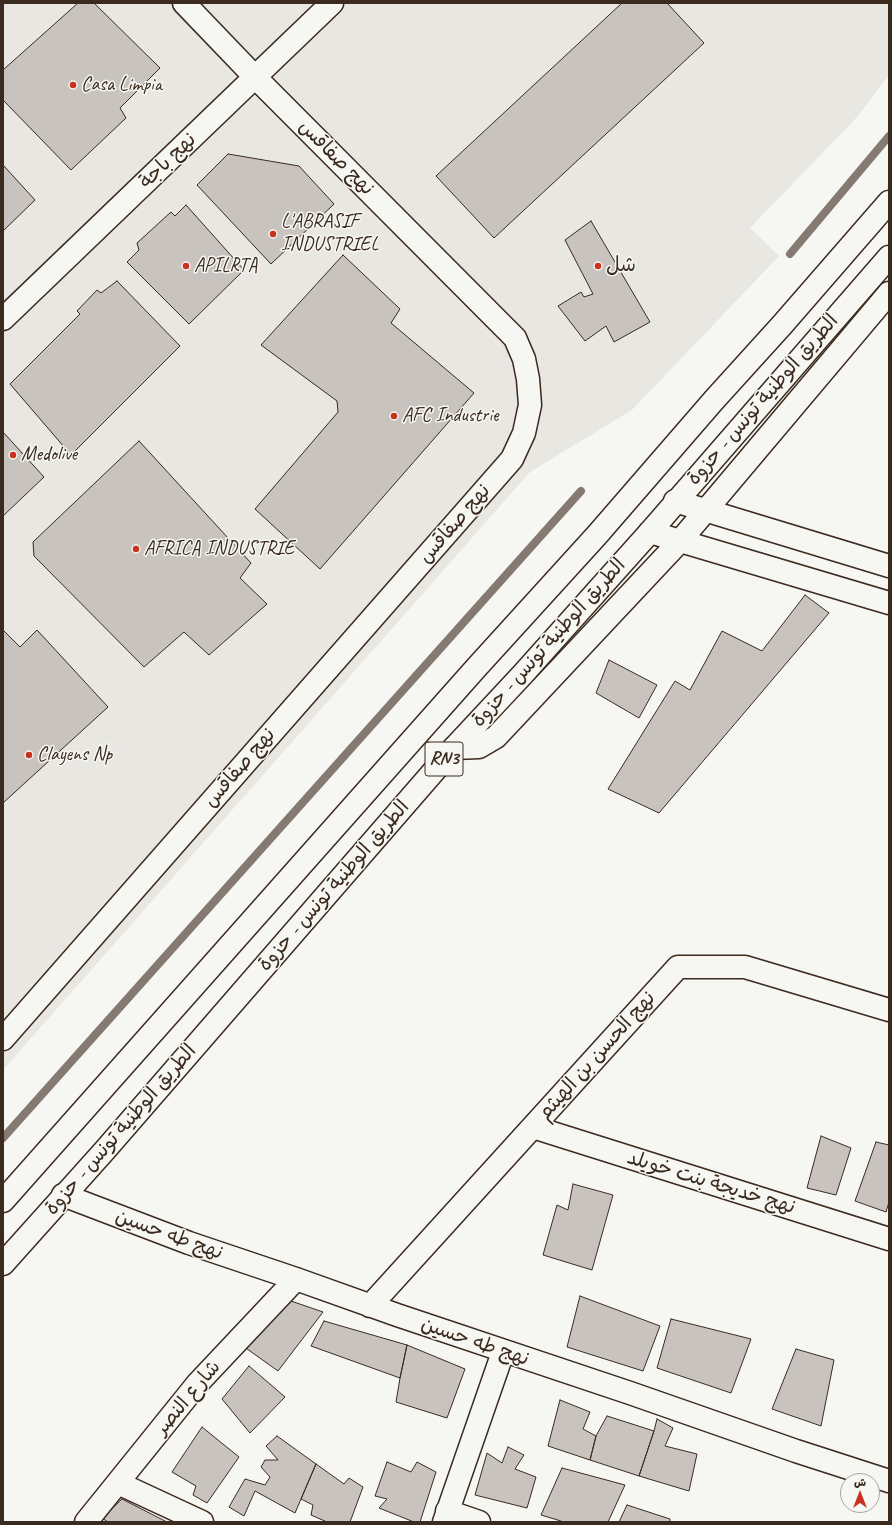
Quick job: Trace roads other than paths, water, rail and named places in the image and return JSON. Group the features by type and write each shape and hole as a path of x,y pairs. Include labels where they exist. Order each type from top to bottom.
{"street":[{"name":"نهج صفاقس","path":"3,1039 512,459 524,433 530,404 528,379 524,359 515,338 255,77 184,3"},
{"name":"نهج باجة","path":"3,319 332,3"},
{"name":"الطريق الوطنية تونس - حزوة","path":"3,1201 476,668 597,535 889,202"},
{"name":"الطريق الوطنية تونس - حزوة","path":"3,1264 63,1195 106,1149 454,748 523,674 650,532 675,501 889,257"},
{"path":"454,748 479,747 496,737 680,541 889,293"},
{"path":"675,501 889,566"},
{"path":"650,532 889,603"},
{"name":"نهج الحسن بن الهيثم","path":"370,1306 678,968 744,968 889,1010"},
{"name":"نهج خديجة بنت خويلد","path":"532,1127 889,1239"},
{"name":"نهج طه حسين","path":"63,1195 189,1243 370,1306 503,1352 630,1393 796,1451 889,1481"},
{"name":"شارع النصر","path":"86,1522 198,1384 296,1279"},
{"path":"479,1522 445,1516 503,1352"},
{"path":"118,1483 202,1522"}],"waterway":[{"path":"790,254 889,136"},
{"path":"3,1138 581,491"}],"place":[{"name":"Casa Limpia","path":"73,85"},
{"name":"L'ABRASIF INDUSTRIEL","path":"273,234"},
{"name":"APILRTA","path":"186,266"},
{"name":"شل","path":"598,266"},
{"name":"AFC Industrie","path":"394,416"},
{"name":"Medolive","path":"13,455"},
{"name":"AFRICA INDUSTRIE","path":"136,549"},
{"name":"Clayens Np","path":"29,755"}]}
